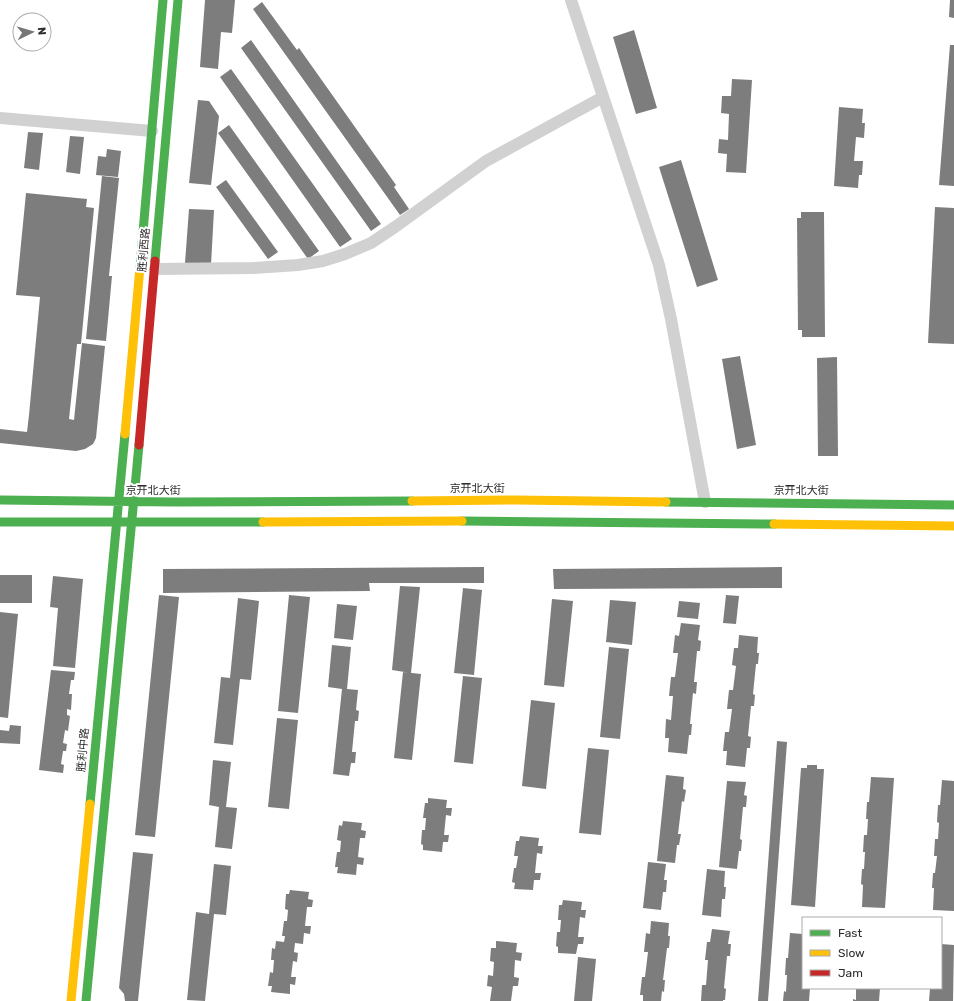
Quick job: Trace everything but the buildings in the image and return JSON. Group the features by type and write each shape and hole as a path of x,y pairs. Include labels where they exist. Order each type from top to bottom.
{"street":[{"name":"胜利西路","path":"119,502 163,0"},
{"name":"胜利西路","path":"134,502 178,0"},
{"path":"571,0 659,265 671,319 705,502"},
{"path":"155,269 253,268 283,266 323,261 345,254 371,243 396,227 486,161 603,97"},
{"path":"0,118 152,131"},
{"name":"京开北大街","path":"0,500 134,502 516,500 954,505"},
{"name":"胜利中路","path":"71,1001 119,502"},
{"path":"86,1001 134,502"},
{"path":"0,522 132,523 516,521 954,526"}],"traffic: fast":[{"path":"140,267 163,0"},
{"path":"155,261 178,0"},
{"path":"90,804 125,434"},
{"path":"86,1001 139,445"},
{"path":"0,500 173,502 412,501"},
{"path":"666,502 954,505"},
{"path":"462,521 774,524"},
{"path":"0,522 263,522"}],"traffic: slow":[{"path":"125,434 140,267"},
{"path":"412,501 516,500 666,502"},
{"path":"263,522 462,521"},
{"path":"774,524 954,526"},
{"path":"71,1001 90,804"}],"traffic: jam":[{"path":"139,445 155,261"}]}
